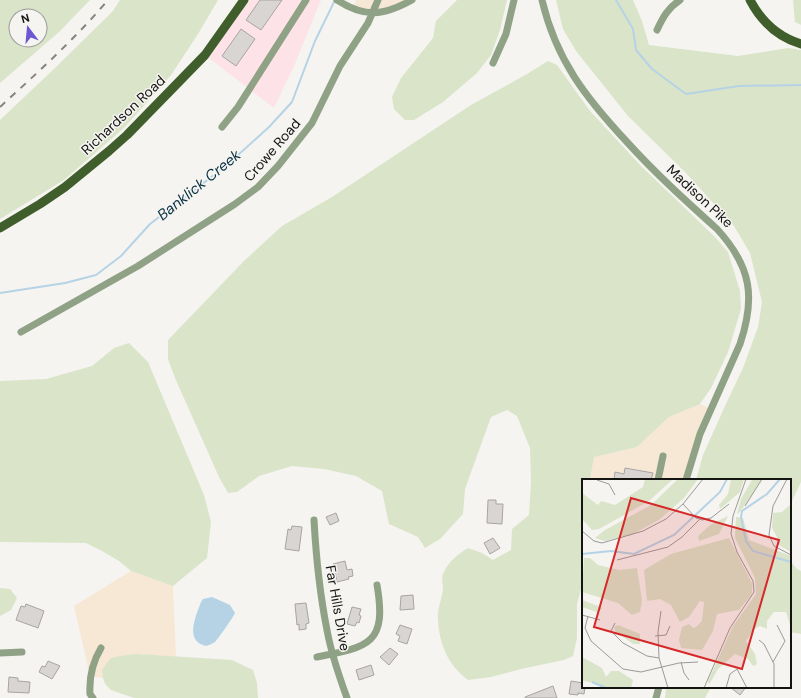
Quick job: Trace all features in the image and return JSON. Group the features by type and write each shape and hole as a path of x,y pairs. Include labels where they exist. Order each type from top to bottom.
{"main road":[{"name":"Richardson Road","path":"0,228 65,187 127,135 205,55 244,0"},
{"path":"750,0 757,12 775,31 785,38 801,44"}],"street":[{"path":"222,127 238,107 306,0"},
{"path":"337,0 353,9 372,13 387,11 412,0"},
{"name":"Crowe Road","path":"21,332 138,266 253,192 278,166 312,123 340,66 368,23 378,0"},
{"path":"493,63 506,34 514,0"},
{"name":"Madison Pike","path":"542,0 554,40 573,77 588,98 605,119 650,167 717,229 727,240 744,269 749,294 745,330 700,434 686,479"},
{"path":"657,30 666,13 680,0"},
{"path":"658,479 663,456"},
{"name":"Far Hills Drive","path":"314,520 316,554 327,630 347,698"},
{"path":"317,657 333,654 363,644 373,636 380,620 377,585"},
{"path":"94,698 90,694 90,676 93,662 101,648"},
{"path":"0,653 22,652"},
{"path":"656,698 659,688"}],"shaded area":[{"path":"244,0 321,0 294,66 274,108 205,55"},
{"path":"356,0 412,0 387,11 353,9"},
{"path":"700,404 711,409 686,479 590,479 594,457 637,447 669,417"},
{"path":"131,571 173,586 176,657 137,654 103,670 103,678 90,676 74,606"}],"green space":[{"path":"0,0 90,0 48,42 48,8 8,8 8,48 40,48 0,83"},
{"path":"120,0 218,0 171,75 125,127 64,180 0,219 0,120 113,11"},
{"path":"457,0 507,0 500,30 491,55 477,73 443,102 414,120 405,120 394,109 392,97 401,78 433,38 436,21"},
{"path":"556,0 633,0 642,21 649,45 738,56 788,48 801,50 801,482 791,503 791,479 696,479 703,455 743,368 758,327 762,302 750,253 734,226 686,173 628,116 576,51 563,29"},
{"path":"793,0 801,0 801,25 795,22"},
{"path":"548,61 557,65 590,111 641,166 715,237 728,252 740,291 741,309 728,352 711,388 700,404 669,417 637,447 594,457 590,479 582,479 582,585 577,604 577,638 573,656 564,660 491,677 468,680 450,661 440,637 438,615 443,589 442,576 450,562 468,548 482,553 493,560 511,550 512,529 529,515 531,482 530,448 517,416 507,410 491,417 465,489 463,514 440,539 425,548 418,537 389,524 382,491 356,476 324,469 292,466 259,476 237,492 228,493 219,477 175,378 168,359 168,340 244,261 282,226 332,197 471,105"},
{"path":"129,343 148,362 204,495 211,522 207,558 173,586 131,571 119,561 86,543 0,542 0,381 46,379 92,366 114,348"},
{"path":"791,562 801,571 801,634 791,632"},
{"path":"0,588 10,589 17,598 11,610 0,616"},
{"path":"137,654 232,660 253,670 257,683 258,698 134,698 111,690 105,684 103,678 102,670 106,664 111,658"},
{"path":"666,688 710,688 705,698 665,698"}],"water":[{"path":"212,597 230,605 235,613 215,642 206,646 199,643 195,639 193,627 201,602 203,599"}],"building":[{"path":"260,0 282,0 261,30 246,20"},
{"path":"241,29 255,39 236,66 222,56"},
{"path":"625,468 653,473 651,479 614,479 615,472 624,474"},
{"path":"488,500 496,500 496,504 503,504 502,524 487,523"},
{"path":"336,513 339,521 330,525 326,517"},
{"path":"292,526 302,527 299,551 285,549 288,529 291,530"},
{"path":"493,538 500,548 490,554 484,543"},
{"path":"345,561 347,570 352,569 353,576 348,577 349,579 337,582 333,564"},
{"path":"413,595 414,609 400,610 401,596"},
{"path":"306,603 309,623 306,624 306,629 299,630 299,624 297,625 295,604"},
{"path":"26,604 44,611 38,628 16,620 21,606 25,607"},
{"path":"352,607 361,609 359,623 357,622 355,626 347,624"},
{"path":"400,625 412,629 407,644 398,641 400,636 396,634"},
{"path":"390,648 398,654 389,665 380,657"},
{"path":"48,661 60,666 52,679 39,672 42,666 45,667"},
{"path":"371,665 374,675 359,680 356,670"},
{"path":"9,677 18,678 18,681 30,682 29,693 8,692"},
{"path":"571,681 582,683 582,688 585,688 584,694 569,694"},
{"path":"553,686 557,698 525,698 525,697"},
{"path":"731,688 745,688 740,695"}],"waterway":[{"name":"Banklick Creek","path":"0,293 65,283 96,275 121,256 150,224 227,165 269,127 292,102 315,41 335,0"},
{"path":"616,0 633,29 636,50 652,69 686,94 739,86 801,85"}],"railway":[{"path":"0,107 69,42 108,0"}]}
